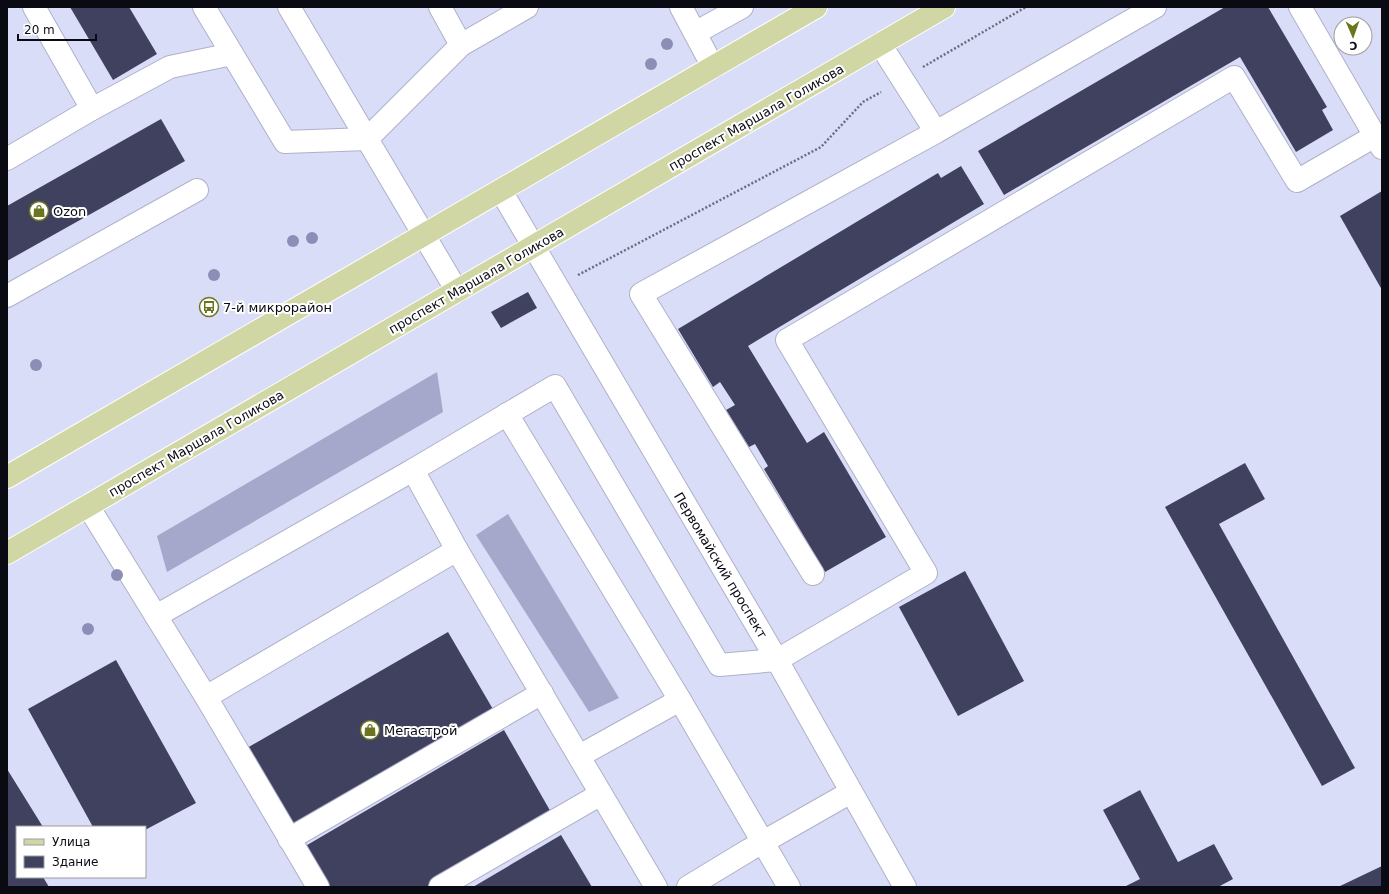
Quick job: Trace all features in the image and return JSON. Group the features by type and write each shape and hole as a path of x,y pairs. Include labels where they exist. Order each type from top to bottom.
{"main road":[{"path":"7,476 424,236 816,7"},
{"name":"проспект Маршала Голикова","path":"7,553 944,7"}],"street":[{"path":"34,7 92,109"},
{"path":"204,7 285,142 367,139 461,45 526,7"},
{"path":"289,7 457,291"},
{"path":"440,7 461,45"},
{"path":"681,7 713,67"},
{"path":"695,33 742,7"},
{"path":"813,574 641,294 936,132 1155,7"},
{"path":"156,616 413,470 555,386 719,665 777,660 926,573 787,340 1234,77 1296,181 1378,142 1300,7"},
{"path":"880,44 936,132"},
{"path":"7,159 92,109 170,67 232,54"},
{"path":"7,296 197,190"},
{"name":"Первомайский проспект","path":"501,191 556,287 777,660 905,887"},
{"path":"507,414 680,700 789,887"},
{"path":"413,470 458,550 656,887"},
{"path":"88,506 206,697 318,887"},
{"path":"206,697 458,550"},
{"path":"289,839 542,693"},
{"path":"579,756 680,700"},
{"path":"688,887 851,792"},
{"path":"440,887 601,794"}],"path":[{"path":"556,287 821,147 864,102 1026,7"}],"shaded area":[{"path":"437,372 443,412 167,572 157,536"},
{"path":"508,514 619,698 589,712 476,535"}],"building":[{"path":"70,7 129,7 157,54 113,80"},
{"path":"1225,7 1268,7 1327,107 1322,110 1333,130 1296,152 1240,57 1004,195 978,151"},
{"path":"161,119 185,161 7,261 7,206"},
{"path":"961,166 984,204 748,346 807,443 824,432 886,537 825,572 764,469 768,466 755,444 749,447 726,410 735,405 720,382 713,387 678,329 938,173 941,178"},
{"path":"1382,191 1382,290 1340,216"},
{"path":"528,292 537,308 501,328 491,312"},
{"path":"1245,463 1265,499 1219,524 1355,768 1322,786 1165,507"},
{"path":"965,571 1024,681 958,716 899,607"},
{"name":"Мегастрой","path":"448,632 494,711 293,828 247,748"},
{"path":"116,660 196,803 146,829 146,826 92,826 28,709"},
{"name":"Мегастрой","path":"504,730 552,814 427,887 325,887 302,848"},
{"path":"7,769 42,826 16,826 16,878 44,878 49,887 7,887"},
{"path":"1140,790 1178,862 1214,844 1233,879 1218,887 1124,887 1140,879 1103,810"},
{"path":"561,835 592,887 473,887"},
{"path":"1382,866 1382,887 1338,887"}],"place":[{"name":"Ozon","path":"39,211"},
{"name":"7-й микрорайон","path":"209,307"},
{"name":"Мегастрой","path":"370,730"}]}
